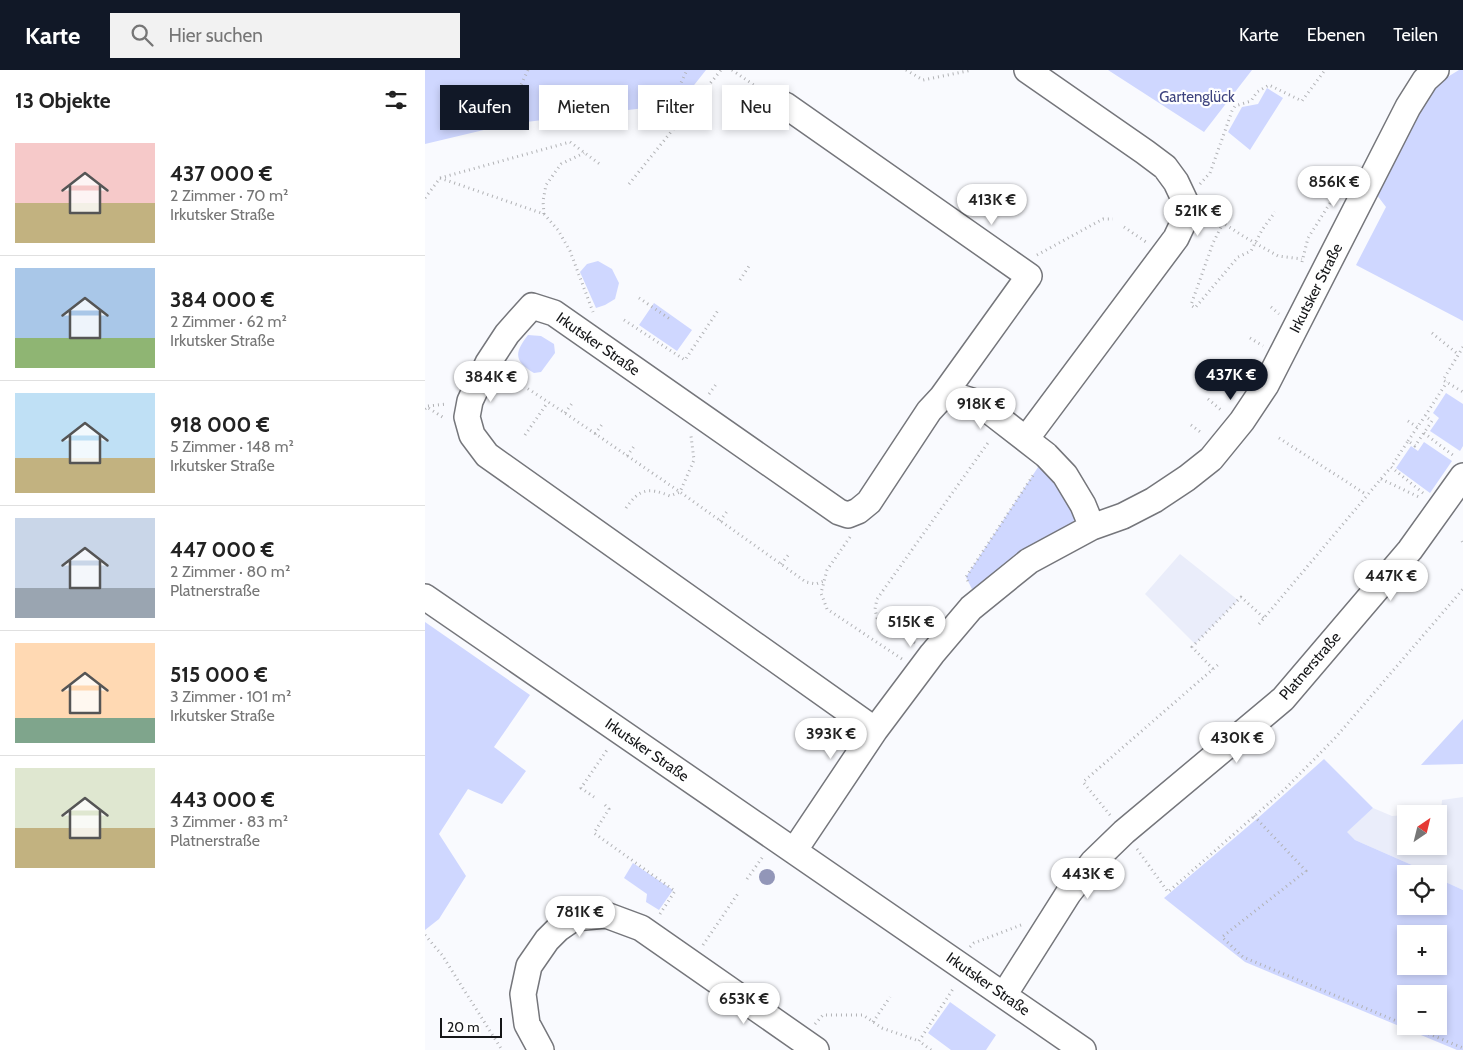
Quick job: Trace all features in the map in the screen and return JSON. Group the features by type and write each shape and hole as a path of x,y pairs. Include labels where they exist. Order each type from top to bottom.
{"street":[{"path":"1026,439 1176,238 1185,219 1185,201 1176,182 1165,168 1027,70"},
{"name":"Irkutsker Straße","path":"794,851 875,730 925,662 979,601 1029,561 1092,526 1123,516 1137,509 1179,483 1211,459 1242,422 1266,385 1408,107 1425,80 1436,70"},
{"path":"789,108 1029,276 943,397 929,411 866,503"},
{"name":"Irkutsker Straße","path":"866,503 849,515 839,512 554,312 532,306 507,334 488,363 470,401 467,416 472,435 487,455 875,730"},
{"path":"943,397 955,396 972,401 988,410 1046,455 1065,475 1083,505 1092,526"},
{"name":"Platnerstraße","path":"1004,995 1057,911 1093,862 1124,832 1283,699 1410,550 1441,508 1459,466"},
{"name":"Irkutsker Straße","path":"425,597 1083,1050"},
{"path":"541,1050 527,1024 523,994 529,966 547,940 558,929 574,918 606,915 641,928 809,1046"}],"path":[{"path":"521,85 528,70"},
{"path":"680,85 687,70"},
{"path":"629,184 721,70"},
{"path":"732,70 755,85"},
{"path":"906,70 923,80 972,70"},
{"path":"1185,201 1210,173 1235,106 1251,100 1257,92 1269,85 1302,101 1325,70"},
{"path":"425,198 440,178 570,142 601,165"},
{"path":"544,214 543,201 546,185 561,164 584,153"},
{"path":"440,178 544,214 558,230 570,251 601,333 599,343"},
{"path":"1302,266 1308,238 1339,188"},
{"path":"1275,212 1262,230 1256,244 1251,251 1238,257 1195,308 1191,305 1213,242 1224,224 1256,244 1278,256 1302,259"},
{"path":"1036,255 1103,219 1113,219"},
{"path":"1124,227 1144,241"},
{"path":"740,280 749,266"},
{"path":"639,298 670,318"},
{"path":"624,320 685,360 719,310"},
{"path":"1432,333 1459,355"},
{"path":"1249,338 1265,348"},
{"path":"1463,347 1443,380 1463,392"},
{"path":"488,363 680,492 806,582 816,584 824,581"},
{"path":"1229,369 1245,380 1239,388"},
{"path":"1259,624 1391,467 1447,382"},
{"path":"1208,400 1223,411 1218,417"},
{"path":"525,435 548,402"},
{"path":"565,413 573,402"},
{"path":"1408,441 1415,446 1424,433 1432,421 1425,416"},
{"path":"1408,421 1417,427"},
{"path":"925,662 877,618 875,609 877,599 1003,422"},
{"path":"595,434 603,423"},
{"path":"1191,425 1205,436 1209,430"},
{"path":"626,508 635,495 647,491 657,491 670,496 680,492 694,460 691,430"},
{"path":"1424,433 1459,466"},
{"path":"1279,438 1367,495"},
{"path":"627,456 635,445"},
{"path":"1391,467 1441,508"},
{"path":"979,601 965,577 1031,478"},
{"path":"1381,479 1441,508"},
{"path":"866,503 855,530 827,570 821,593 827,609 925,662"},
{"path":"720,521 728,510"},
{"path":"781,565 790,553"},
{"path":"1220,663 1083,782 1124,832 1168,892 1284,790 1336,737 1463,589"},
{"path":"1213,669 1193,647 1241,597 1264,618"},
{"path":"593,797 581,788 620,731"},
{"path":"605,805 609,810 594,834 675,891 648,934"},
{"path":"1254,816 1307,871 1222,937 1243,957 1397,1021"},
{"path":"747,880 756,867"},
{"path":"690,963 739,892"},
{"path":"919,1041 963,967 974,942 1057,911"},
{"path":"425,935 442,954 502,1050"},
{"path":"873,1022 890,997"},
{"path":"809,1046 823,1015 863,1015 882,1028 919,1041 931,1050"},
{"path":"1432,1035 1463,1048"}],"shaded area":[{"path":"1180,554 1238,600 1195,644 1145,594"},
{"path":"1463,797 1463,890 1447,883 1447,865 1412,865 1355,840 1346,832 1373,808 1392,816 1397,816 1397,855 1447,855 1447,805 1442,805 1442,800"}],"green space":[{"path":"425,70 706,70 694,85 638,85 638,109 628,110 628,85 539,85 539,120 529,122 529,85 440,85 440,130 484,130 425,144"},
{"name":"Gartenglück","path":"1108,70 1252,70 1204,132"},
{"path":"1459,70 1463,70 1463,321 1356,265 1386,207 1373,190 1431,87"},
{"path":"1267,88 1283,98 1250,150 1228,132 1242,107 1258,104"},
{"path":"598,261 612,269 619,283 615,299 596,308 580,272 587,264"},
{"path":"654,303 692,330 677,351 639,325"},
{"path":"528,335 541,336 554,344 555,353 541,372 534,373 527,369 518,356 520,347"},
{"path":"1446,393 1463,404 1463,446 1460,451 1430,431 1439,418 1433,413"},
{"path":"1424,442 1452,461 1430,493 1396,468 1411,446 1418,451"},
{"path":"1046,455 1083,505 1073,522 998,569 973,591 966,577"},
{"path":"425,622 530,695 494,747 526,771 502,804 468,789 439,834 466,876 439,919 425,930"},
{"path":"1463,719 1463,764 1421,765"},
{"path":"1324,759 1373,808 1347,832 1355,840 1412,865 1397,865 1397,915 1447,915 1447,883 1463,890 1463,1050 1457,1050 1421,1035 1447,1035 1447,985 1397,985 1397,1025 1245,962 1164,898"},
{"path":"633,863 673,890 659,910 646,902 647,894 624,878"},
{"path":"950,1002 996,1035 986,1050 951,1050 928,1033"}]}
